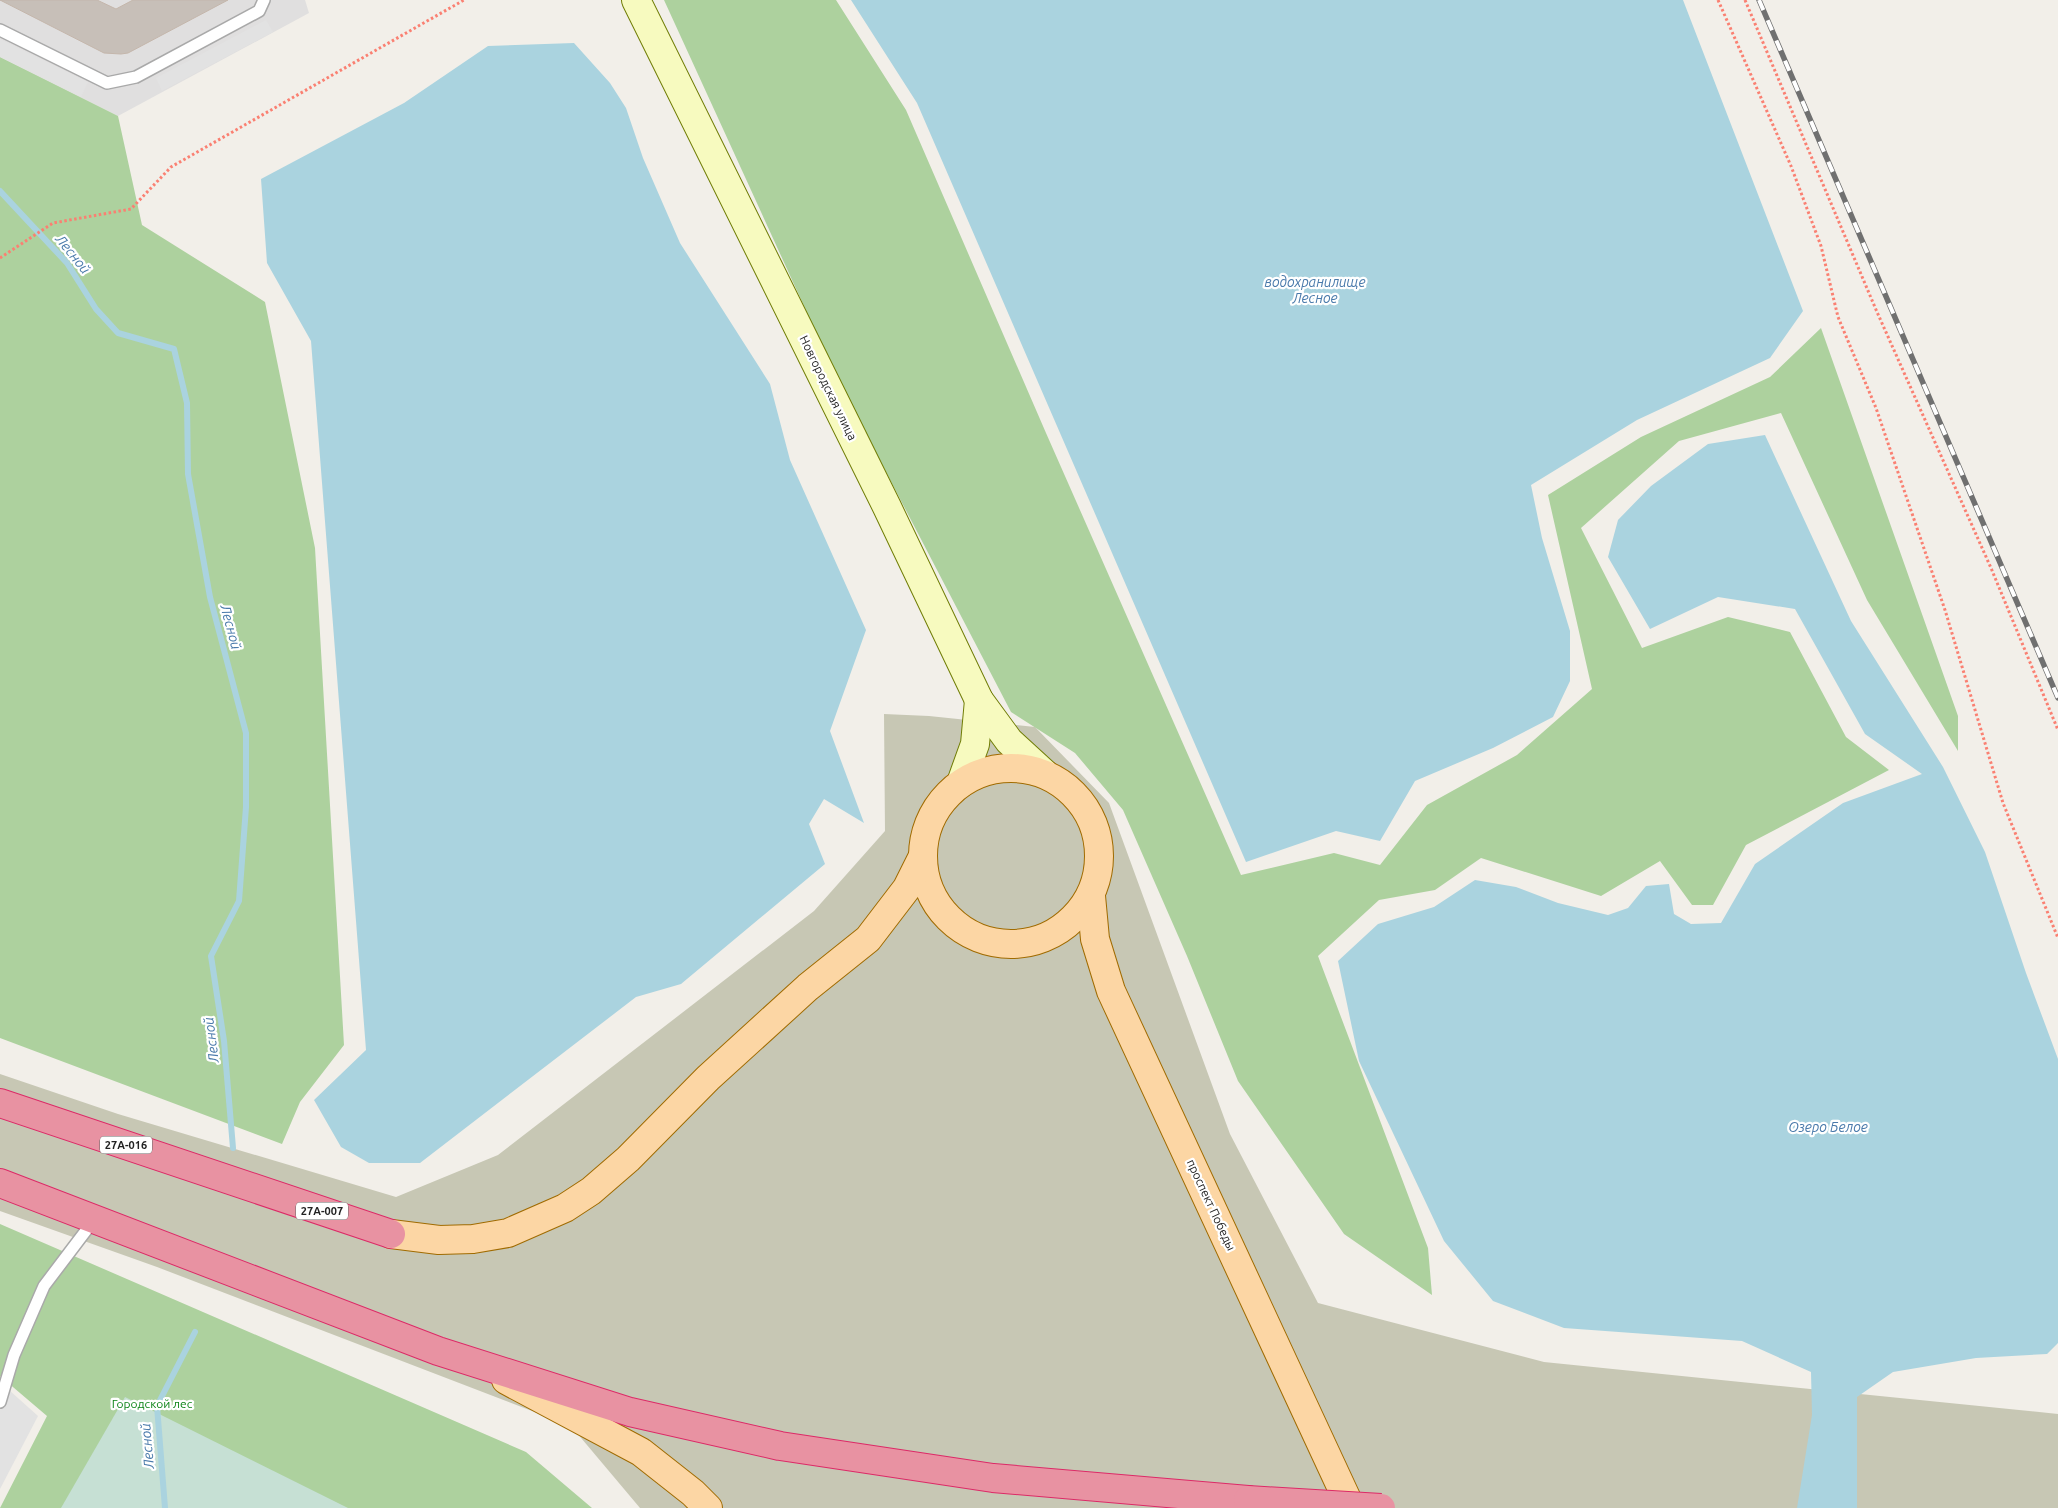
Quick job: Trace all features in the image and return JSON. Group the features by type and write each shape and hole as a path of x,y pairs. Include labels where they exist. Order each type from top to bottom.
{"highway":[{"name":"27А-016","path":"0,1103 252,1188"},
{"path":"7,1186 438,1351 630,1412 780,1446 993,1478 1103,1489 1381,1508"},
{"name":"27А-007","path":"252,1188 391,1234"}],"main road":[{"path":"391,1234 439,1240 473,1239 508,1233 564,1208 591,1191 628,1159 708,1078 808,987 868,939 907,888 922,858 926,830 940,803 960,783 987,770 1016,767 1045,774 1070,789 1088,812 1098,839 1099,868 1091,896 1074,920 1050,936 1022,946 992,943 964,931 942,913 928,887 922,858"},
{"name":"проспект Победы","path":"1091,896 1095,939 1111,991 1351,1508"},
{"path":"438,1351 509,1381 640,1452 693,1493 708,1508"},
{"path":"1202,1508 1248,1500"}],"street":[{"name":"Новгородская улица","path":"636,0 887,507 979,700 1009,741 1045,774"},
{"path":"960,783 975,744 979,700"}],"lane":[{"path":"0,30 107,83 136,76 259,11 264,0"},
{"path":"0,1402 14,1355 44,1286 94,1220"}],"path":[{"path":"0,258 24,240 53,223 131,209 171,167 464,0"},
{"path":"1718,0 1791,166 1821,246 1838,317 1876,408 1942,601 2003,803 2058,938"},
{"path":"1745,0 1877,312 1991,568 2058,730"}],"shaded area":[{"path":"0,0 305,0 309,13 118,116 0,57"},
{"path":"266,20 273,32 162,91 156,78"},
{"path":"0,39 88,82 81,97 0,57"},
{"path":"884,714 929,716 1035,727 1109,803 1230,1134 1318,1303 1544,1362 2058,1414 2058,1508 640,1508 571,1426 157,1267 0,1211 0,1074 118,1114 396,1197 498,1155 814,911 885,831"},
{"path":"0,1382 38,1416 0,1489"},
{"path":"125,1397 348,1508 61,1508"}],"green space":[{"path":"664,0 836,0 906,110 1241,875 1334,853 1380,865 1427,805 1517,755 1592,689 1548,495 1641,437 1770,377 1821,328 1958,716 1958,751 1867,600 1781,413 1679,441 1581,528 1642,648 1728,617 1790,632 1846,737 1889,770 1746,845 1713,905 1692,905 1660,861 1601,896 1481,858 1435,890 1379,900 1318,956 1428,1248 1432,1295 1344,1234 1238,1081 1187,956 1123,810 1075,753 1011,712 836,376"},
{"path":"0,57 118,116 142,225 265,302 315,548 344,1045 300,1102 282,1144 0,1038"},
{"name":"Городской лес","path":"0,1224 526,1452 592,1508 0,1508 47,1416 0,1376"}],"water":[{"name":"водохранилище Лесное","path":"851,0 1683,0 1803,311 1770,358 1637,420 1531,485 1542,538 1570,631 1570,681 1553,717 1493,748 1415,781 1380,841 1336,831 1246,862 917,103"},
{"path":"574,43 610,83 626,108 643,158 680,243 770,384 790,460 866,630 830,731 864,823 824,799 809,824 825,864 681,984 636,997 420,1163 369,1163 341,1147 314,1100 366,1050 311,341 267,263 261,179 404,103 488,46"},
{"name":"Озеро Белое","path":"1765,435 1851,621 1943,767 1985,852 2026,973 2058,1059 2058,1343 2047,1354 1976,1358 1893,1372 1857,1397 1857,1508 1797,1508 1812,1415 1811,1372 1742,1341 1564,1328 1493,1301 1444,1241 1359,1061 1338,961 1378,924 1434,907 1475,880 1516,887 1558,903 1608,915 1628,908 1646,886 1669,884 1674,914 1691,924 1721,923 1755,864 1843,803 1922,774 1865,734 1795,609 1718,597 1650,629 1608,557 1618,520 1651,486 1708,444"}],"building":[{"path":"0,0 97,0 116,9 133,0 228,0 128,53 121,54 104,53"}],"waterway":[{"name":"Лесной","path":"0,191 67,263 96,309 118,333 174,349 187,403 188,474 210,597 246,733 246,807 239,901 211,956 224,1041 233,1148"},
{"name":"Лесной","path":"165,1508 157,1406 195,1332"}],"railway":[{"path":"1759,0 2058,698"}]}
